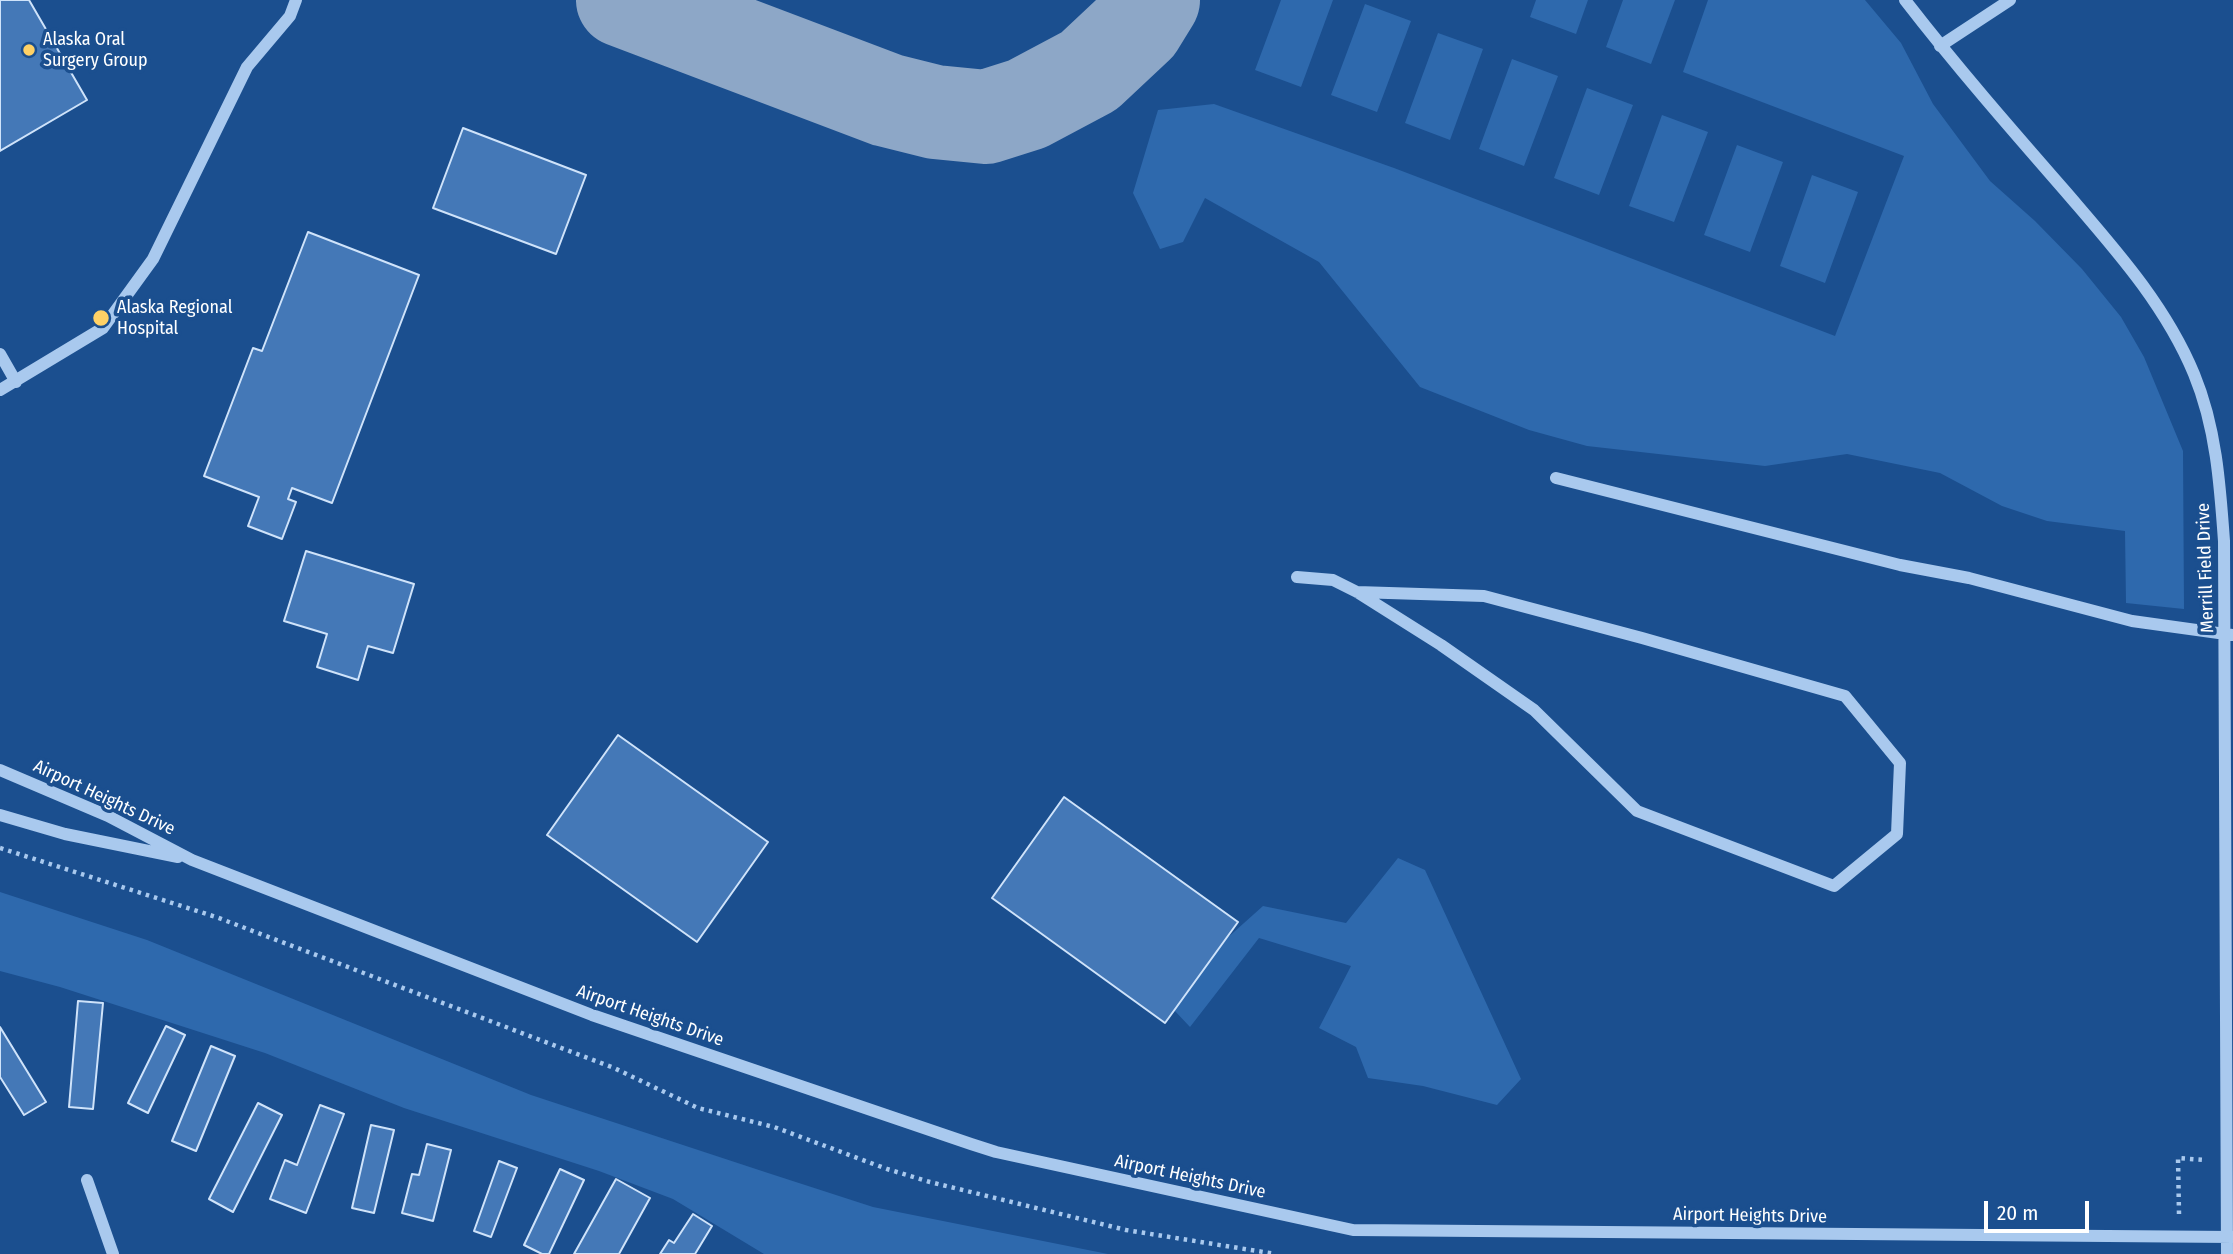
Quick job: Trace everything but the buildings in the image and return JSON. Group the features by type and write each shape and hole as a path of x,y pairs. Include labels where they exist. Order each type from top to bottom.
{"street":[{"path":"0,390 103,328 153,259 247,67 290,16 296,0"},
{"name":"Merrill Field Drive","path":"1905,0 1940,46 2125,261 2173,330 2194,375 2207,414 2220,474 2230,636 2226,1161 2230,1237 2227,1254"},
{"path":"1940,46 2010,0"},
{"path":"0,354 16,382"},
{"path":"1556,478 1900,565 1969,578 2132,621 2230,636"},
{"path":"1297,577 1333,580 1441,645 1534,710 1637,811 1834,886 1897,834 1900,763 1845,696 1642,638 1484,597 1357,592"},
{"name":"Airport Heights Drive","path":"0,770 108,816 192,860 592,1015 996,1152 1353,1230 2230,1237"},
{"name":"Airport Heights Drive","path":"0,815 65,834 192,860"},
{"path":"87,1180 113,1254"}],"path":[{"path":"0,848 216,917 614,1068 698,1108 774,1127 887,1169 1126,1230 1276,1254"},
{"path":"2179,1238 2178,1158 2226,1161"}],"shaded area":[{"path":"1281,0 1333,0 1301,87 1255,70"},
{"path":"1536,0 1588,0 1576,34 1530,17"},
{"path":"1623,0 1675,0 1651,64 1606,47"},
{"path":"1708,0 1865,0 1901,43 1933,104 1990,181 2035,221 2082,269 2121,317 2144,357 2183,451 2184,609 2126,603 2125,531 2047,521 2002,506 1940,473 1847,454 1765,466 1587,446 1529,430 1420,387 1319,262 1205,198 1183,242 1160,249 1133,193 1158,110 1214,104 1394,168 1835,336 1904,156 1683,72"},
{"path":"1365,4 1411,21 1377,112 1331,95"},
{"path":"1438,33 1483,49 1450,140 1405,123"},
{"path":"1512,59 1558,76 1524,166 1479,149"},
{"path":"1587,88 1633,105 1599,195 1554,178"},
{"path":"1662,115 1708,132 1674,222 1629,206"},
{"path":"1737,145 1783,162 1750,252 1704,235"},
{"path":"1812,175 1858,192 1825,283 1780,266"},
{"path":"1398,858 1425,870 1521,1079 1497,1105 1423,1086 1368,1078 1356,1047 1319,1028 1351,966 1259,938 1190,1027 1174,1010 1225,940 1263,906 1346,923"},
{"path":"0,892 147,940 531,1095 768,1173 873,1207 1108,1254 764,1254 673,1199 599,1171 404,1108 265,1053 60,987 0,971"}],"taxiway":[{"path":"623,0 887,100 935,112 986,117 1027,104 1089,71 1137,26 1153,0"}],"place":[{"name":"Alaska Oral Surgery Group","path":"29,50"},
{"name":"Alaska Regional Hospital","path":"101,318"}]}
